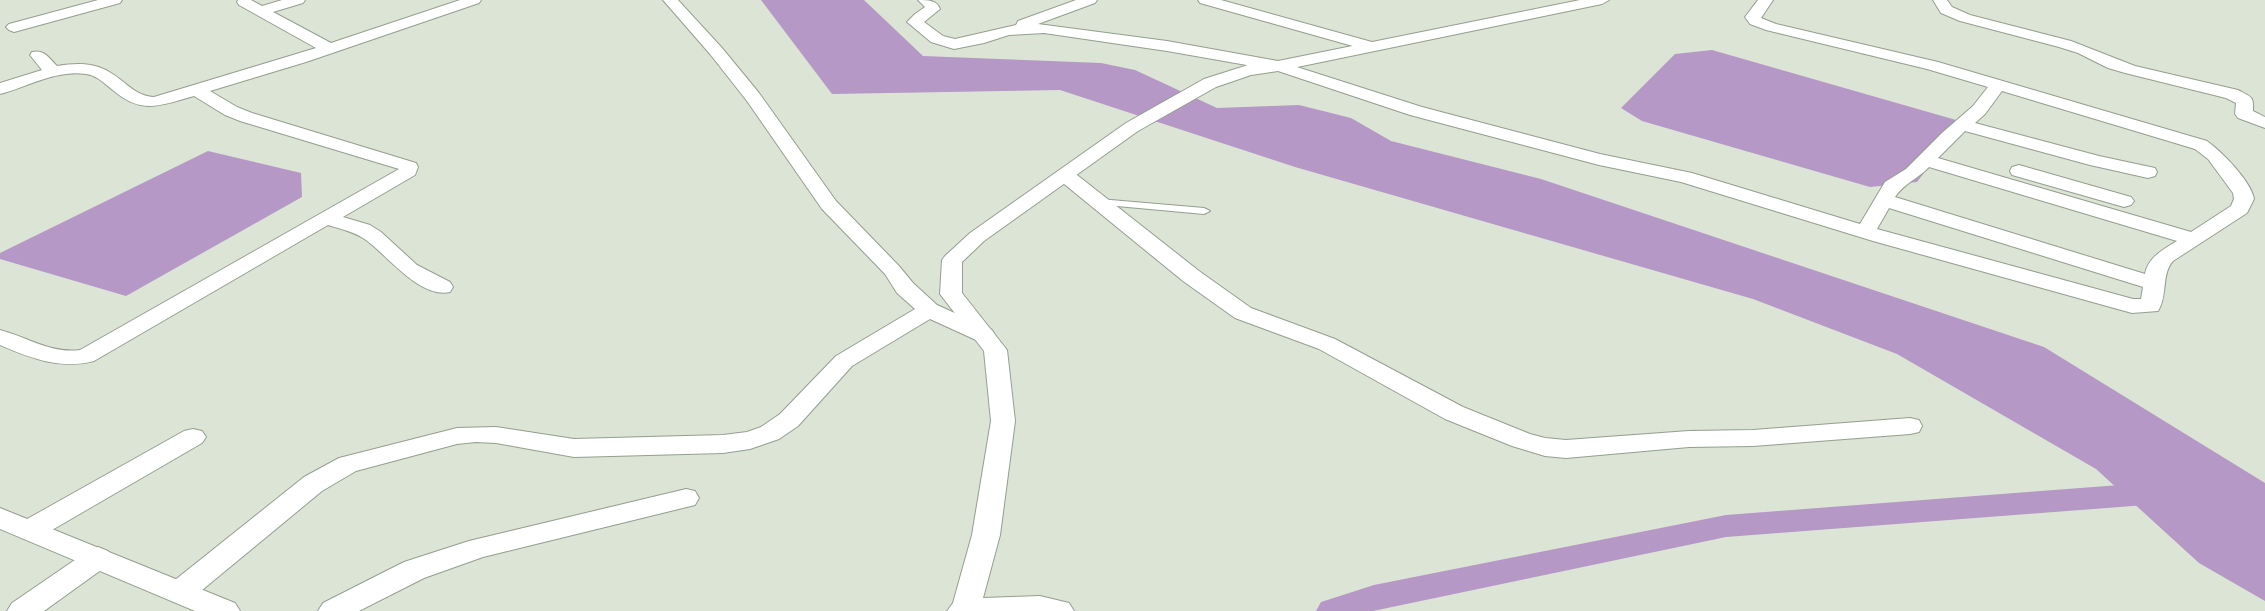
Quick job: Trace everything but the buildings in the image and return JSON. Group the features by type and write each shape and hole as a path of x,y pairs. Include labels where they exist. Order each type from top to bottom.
{"street":[{"path":"14,27 115,0"},
{"path":"260,11 298,0"},
{"path":"0,89 53,72 78,68 93,70 112,81 136,100 145,103 196,90 329,50 474,0"},
{"path":"670,0 716,51 753,97 829,204 892,270 905,288 929,310 984,335"},
{"path":"925,0 932,6 933,9 915,22 937,39 945,42 965,43 1007,30 1090,0"},
{"path":"1206,0 1373,47"},
{"path":"1059,611 1040,607 1014,610 963,611 986,536 1003,421 995,350 951,294 952,260 977,237 1132,127 1210,83 1248,70 1278,66 1602,0"},
{"path":"1007,30 1044,28 1167,46 1278,66 1416,111 1592,157 1685,177 1865,232 2132,306 2150,306 2152,302 2156,266 2166,257 2240,209 2244,199 2243,192 2239,185 2207,150 2190,141 1932,65 1770,27 1755,21 1753,17 1766,0"},
{"path":"1940,0 1946,10 1965,18 2065,44 2084,50 2114,65 2131,70 2232,94 2245,101 2244,114 2265,123"},
{"path":"244,2 329,50"},
{"path":"38,55 53,72"},
{"path":"1865,232 1892,186 1912,173 1979,110 1999,84"},
{"path":"0,337 26,348 66,359 86,356 408,171 409,167 246,117 231,111 196,90"},
{"path":"1962,125 2097,161 2148,172"},
{"path":"1931,154 2194,239"},
{"path":"1931,154 2124,201"},
{"path":"1065,175 1191,276 1243,313 1321,341 1454,413 1494,430 1545,447 1574,449 1910,426"},
{"path":"1883,200 2153,283"},
{"path":"326,218 363,229 374,236 394,256 442,287"},
{"path":"180,592 314,484 348,464 457,436 476,434 496,435 574,448 723,444 750,440 770,433 789,420 844,361 929,310"},
{"path":"30,530 193,437"},
{"path":"333,611 414,570 479,548 686,498"},
{"path":"0,518 225,611"},
{"path":"22,611 98,558"}],"lane":[{"path":"1099,202 1204,211"}],"shaded area":[{"path":"761,0 864,0 923,56 1101,63 1135,70 1217,108 1299,105 1351,118 1391,141 1541,179 2044,347 2265,483 2265,601 2199,563 2096,469 1897,354 1753,299 1295,167 1060,90 832,94"},
{"path":"1712,50 1963,122 1917,182 1870,187 1642,121 1621,108 1675,54"},
{"path":"208,151 301,173 302,197 126,296 0,259 0,253"}],"waterway":[{"path":"1333,611 1374,598 1726,526 2159,493"}]}
